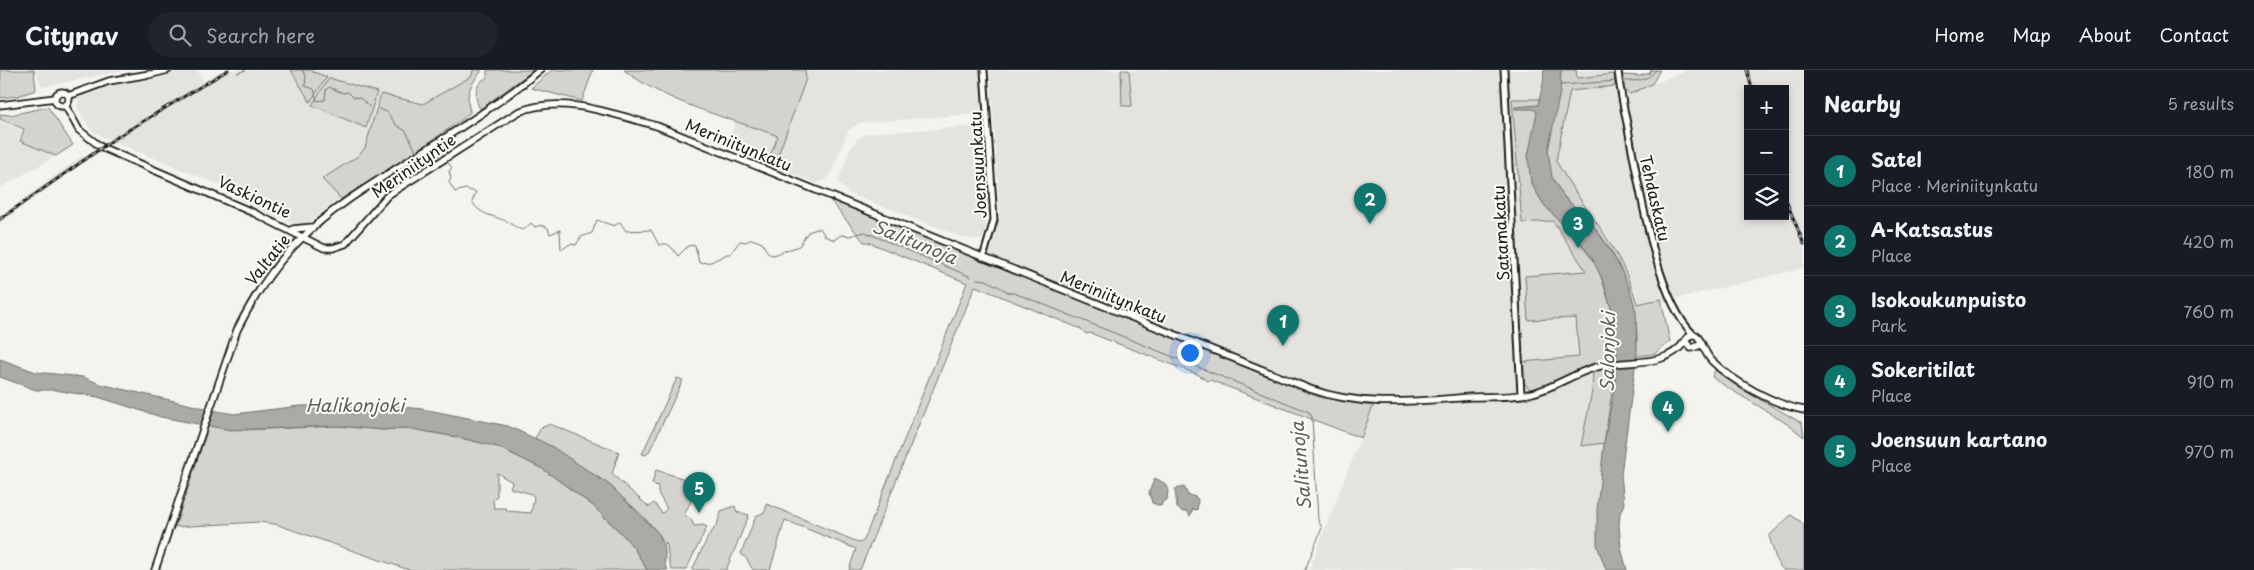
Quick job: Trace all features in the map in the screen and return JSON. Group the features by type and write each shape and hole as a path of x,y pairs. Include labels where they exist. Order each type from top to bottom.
{"main road":[{"path":"0,105 55,98 60,92 68,96 109,81 168,70"},
{"name":"Valtatie","path":"155,570 232,343 251,302 285,255 313,227 356,194 510,95 540,70"},
{"path":"55,98 58,105 64,106 69,100 68,96"},
{"name":"Meriniitynkatu","path":"550,103 562,103 609,113 657,126 1327,395 1352,400 1390,402 1522,394 1552,388 1592,368 1647,362 1661,359 1680,349 1692,347"},
{"name":"Meriniityntie","path":"302,237 324,248 333,248 345,244 379,204 396,189 518,112 532,106 550,103"},
{"name":"Vaskiontie","path":"64,106 84,136 101,147 254,213 302,237"},
{"name":"Vaskiontie","path":"159,172 172,174 232,199 293,230 302,237"},
{"path":"293,230 313,227"},
{"path":"1688,337 1699,337 1704,352 1714,363 1751,388 1784,406 1803,410"},
{"path":"1688,337 1692,347 1704,352"},
{"path":"1680,349 1688,337"},
{"path":"1692,347 1700,343"}],"street":[{"name":"Joensuunkatu","path":"982,258 994,220 984,70"},
{"name":"Satamakatu","path":"1504,70 1522,394"},
{"name":"Tehdaskatu","path":"1618,70 1638,178 1658,265 1667,294 1688,337"}],"shaded area":[{"path":"1,70 34,70 36,90 18,96 0,98"},
{"path":"35,70 125,70 42,87"},
{"path":"180,70 197,70 204,81 223,70 481,70 472,81 467,99 473,113 352,189 302,228 237,198 240,193 107,139 91,130 77,107 78,96 91,90"},
{"path":"291,70 312,70 327,77 310,102"},
{"path":"473,70 481,70 481,72 474,81 468,95 470,112 464,118 408,157 341,199 322,179 358,156 365,148 381,94 423,104 472,76"},
{"path":"487,70 534,70 480,109 476,91 480,83 487,78"},
{"path":"552,70 593,70 582,101 531,88"},
{"path":"624,70 805,70 806,79 774,166 767,163 778,136 679,101 641,82"},
{"path":"805,70 980,70 983,106 975,114 859,123 848,131 830,176 827,180 816,183 774,166 806,79"},
{"path":"990,70 1543,70 1539,99 1512,99 1522,223 1553,220 1586,271 1576,317 1579,357 1522,363 1524,383 1530,389 1593,370 1592,391 1581,445 1604,443 1597,545 1606,570 1309,570 1373,406 1322,398 982,261 1000,218"},
{"path":"1121,70 1129,70 1132,106 1122,106"},
{"path":"1544,70 1561,70 1560,92 1548,151 1552,177 1564,197 1594,226 1616,260 1629,286 1636,312 1637,352 1621,474 1624,504 1620,513 1619,525 1621,548 1627,570 1606,570 1597,545 1597,510 1604,443 1615,384 1617,352 1614,317 1603,281 1591,256 1544,205 1531,183 1528,156 1537,112 1533,109 1515,109 1515,107 1538,105"},
{"path":"1561,70 1576,70 1577,78 1614,74 1615,86 1570,91 1556,161 1622,264 1637,304 1661,299 1670,342 1654,354 1636,356 1636,320 1627,284 1620,267 1600,235 1562,194 1551,175 1548,150"},
{"path":"1576,70 1621,70 1624,96 1688,70 1804,70 1804,268 1662,302 1660,299 1637,304 1631,282 1556,161 1571,87 1577,78"},
{"path":"1651,70 1660,70 1652,84 1630,94 1623,89 1622,75 1640,76 1650,73"},
{"path":"329,78 377,92 366,128 312,105"},
{"path":"1512,99 1539,99 1531,183 1544,205 1578,240 1598,268 1614,317 1616,359 1593,365 1542,388 1530,389 1524,383 1522,362 1579,357 1576,318 1528,320 1525,276 1586,271 1553,221 1522,223"},
{"path":"48,107 73,145 56,156 20,141 24,129 0,119 0,114 10,115"},
{"path":"737,120 778,136 767,163 725,146"},
{"path":"0,121 22,130 18,140 56,156 0,188"},
{"path":"985,126 987,211 986,228 982,240 965,238 848,193 838,182 849,151 857,139 868,133"},
{"path":"82,156 86,161 0,223 0,216"},
{"path":"829,199 1322,398 1373,406 1361,438 1210,380 1207,381 1199,375 1090,333 1086,334 1081,329 975,286 860,570 849,570 856,549 785,520 770,570 753,570 746,558 741,554 756,516 765,512 767,504 860,543 864,540 967,283 864,242"},
{"path":"0,359 36,372 83,377 100,384 234,414 300,406 384,405 423,409 508,426 551,446 611,486 659,534 665,548 665,565 668,570 647,570 634,548 624,536 592,505 543,469 498,447 457,437 406,428 383,430 337,426 230,430 161,417 98,397 55,390 36,390 0,377"},
{"path":"1616,366 1604,443 1581,446 1592,391 1593,370"},
{"path":"1715,370 1741,389 1802,423 1804,437 1712,377"},
{"path":"677,378 683,380 650,450 646,455 642,454"},
{"path":"550,424 619,452 612,474 649,507 654,503 662,513 667,509 658,493 658,486 652,484 656,470 685,479 694,495 684,515 691,519 694,526 703,525 707,527 686,570 672,570 666,542 664,545 659,534 641,514 604,481 535,438 541,428"},
{"path":"209,425 244,430 337,426 383,430 406,428 457,437 498,447 543,469 592,505 624,536 634,548 647,570 409,570 275,524 258,522 175,527","holes":["497,473 512,482 510,488 532,494 534,497 531,513 507,511 506,508 494,508 493,500 497,496"]},
{"path":"1155,478 1164,483 1168,489 1167,500 1163,501 1161,506 1152,503 1149,492"},
{"path":"1184,487 1188,495 1196,497 1198,500 1197,510 1193,509 1190,516 1187,511 1183,512 1177,508 1175,489"},
{"path":"735,506 737,512 749,515 726,570 692,570 709,535 717,525 721,511"},
{"path":"1791,515 1804,524 1804,570 1783,570 1777,562 1769,536"}],"waterway":[{"name":"Salitunoja","path":"237,73 246,70"},
{"name":"Salitunoja","path":"302,70 306,76 305,86 314,89 317,101 325,100 326,90 329,87 343,93 348,92 353,97 360,98 370,107"},
{"path":"1621,81 1645,79 1656,70"},
{"path":"1561,85 1617,81"},
{"name":"Salitunoja","path":"379,109 387,112 396,125 406,131 416,151"},
{"name":"Salitunoja","path":"424,163 442,154"},
{"name":"Salitunoja","path":"447,161 452,168 449,171 451,178 449,182 455,192 465,189 476,192 472,202 479,210 506,221 519,229 524,230 531,223 535,227 545,226 550,234 560,230 561,250 570,244 576,245 581,237 592,233 597,220 614,226 620,222 626,231 651,230 659,245 668,245 678,256 688,246 695,245 699,263 711,262 730,254 740,241 746,242 752,239 762,243 769,254 773,255 799,246 808,232 820,228 825,236 834,240 841,235 849,236 865,232 971,277"},
{"name":"Salitunoja","path":"977,279 986,280 1010,293 1040,303 1309,412 1312,417 1318,520 1322,528 1305,570"}],"railway":[{"path":"0,219 117,137 228,70"},
{"path":"1747,70 1751,85"},
{"path":"1789,208 1804,244"}],"place":[{"name":"A-Katsastus","path":"1370,224"},
{"name":"Isokoukunpuisto","path":"1578,248"},
{"name":"Satel","path":"1283,346"},
{"name":"Sokeritilat","path":"1668,432"},
{"name":"Joensuun kartano","path":"699,513"}],"water label":[{"name":"Salonjoki","path":"1607,352"},
{"name":"Halikonjoki","path":"355,404"}]}
